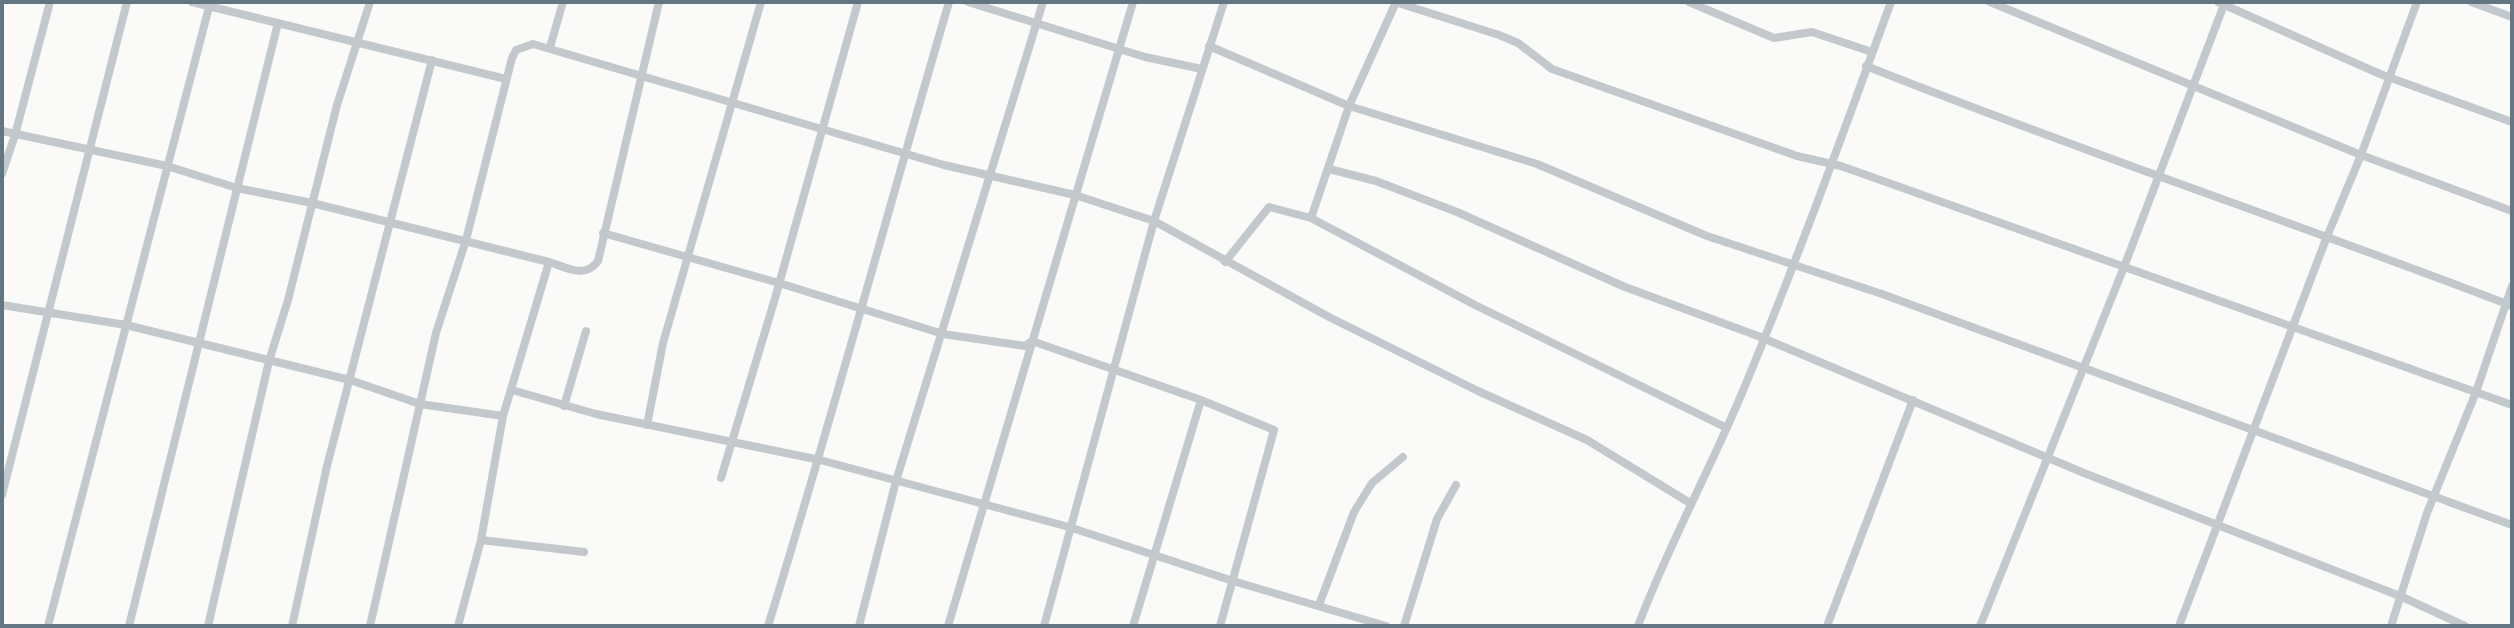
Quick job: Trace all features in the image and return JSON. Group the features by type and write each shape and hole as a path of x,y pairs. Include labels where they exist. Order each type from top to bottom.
{"street":[{"path":"2,174 50,2"},
{"path":"2,495 46,311 127,2"},
{"path":"192,2 506,79"},
{"path":"208,626 269,361 337,105 370,2"},
{"path":"550,47 563,2"},
{"path":"2,131 167,166 237,188 466,240 578,271 592,270 598,261 659,2"},
{"path":"647,425 663,343 761,2"},
{"path":"721,478 858,2"},
{"path":"768,626 820,460 859,308 949,2"},
{"path":"968,2 1145,57 1202,69"},
{"path":"859,626 896,481 1043,2"},
{"path":"948,626 1133,2"},
{"path":"1044,626 1154,221 1224,2"},
{"path":"1311,218 1349,106 1395,2 1518,43 1552,69 1797,156 1833,164 2512,405"},
{"path":"1689,2 1774,38 1812,32 1872,52"},
{"path":"1638,626 1765,338 1833,164 1891,2"},
{"path":"1990,2 2361,155 2512,211"},
{"path":"2179,626 2326,239 2391,77 2417,2"},
{"path":"2471,2 2512,18"},
{"path":"1980,626 2124,267 2194,87 2223,3 2391,77 2512,122"},
{"path":"48,626 209,8"},
{"path":"129,626 278,23"},
{"path":"370,626 436,333 466,240 506,79 516,50 533,44 904,153 1075,195 1154,221 1225,262 1478,391 1587,440 1690,503"},
{"path":"1209,46 1349,106 1537,164 1707,236 1793,263 2512,525"},
{"path":"292,626 327,466 387,222 432,60"},
{"path":"1866,66 2509,305"},
{"path":"1329,169 1376,181 1445,207 1625,287 1765,338 2049,458 2400,596 2465,626"},
{"path":"1225,262 1269,207 1311,218 1487,311 1727,428"},
{"path":"603,233 779,283 943,334 1025,346 1032,341"},
{"path":"458,626 481,540 503,416 550,262"},
{"path":"2391,626 2434,496 2509,305 2512,286"},
{"path":"2,304 126,325 350,380 421,404 503,416"},
{"path":"564,406 586,331"},
{"path":"1032,341 1201,400 1274,430 1220,626"},
{"path":"512,390 564,406 730,444 820,460 1069,527 1152,556 1386,626"},
{"path":"1133,626 1201,400"},
{"path":"1827,626 1858,552 1891,451 1913,400"},
{"path":"1319,605 1354,512 1371,483 1404,457"},
{"path":"1404,626 1437,519 1456,485"},
{"path":"481,540 584,552"}]}
